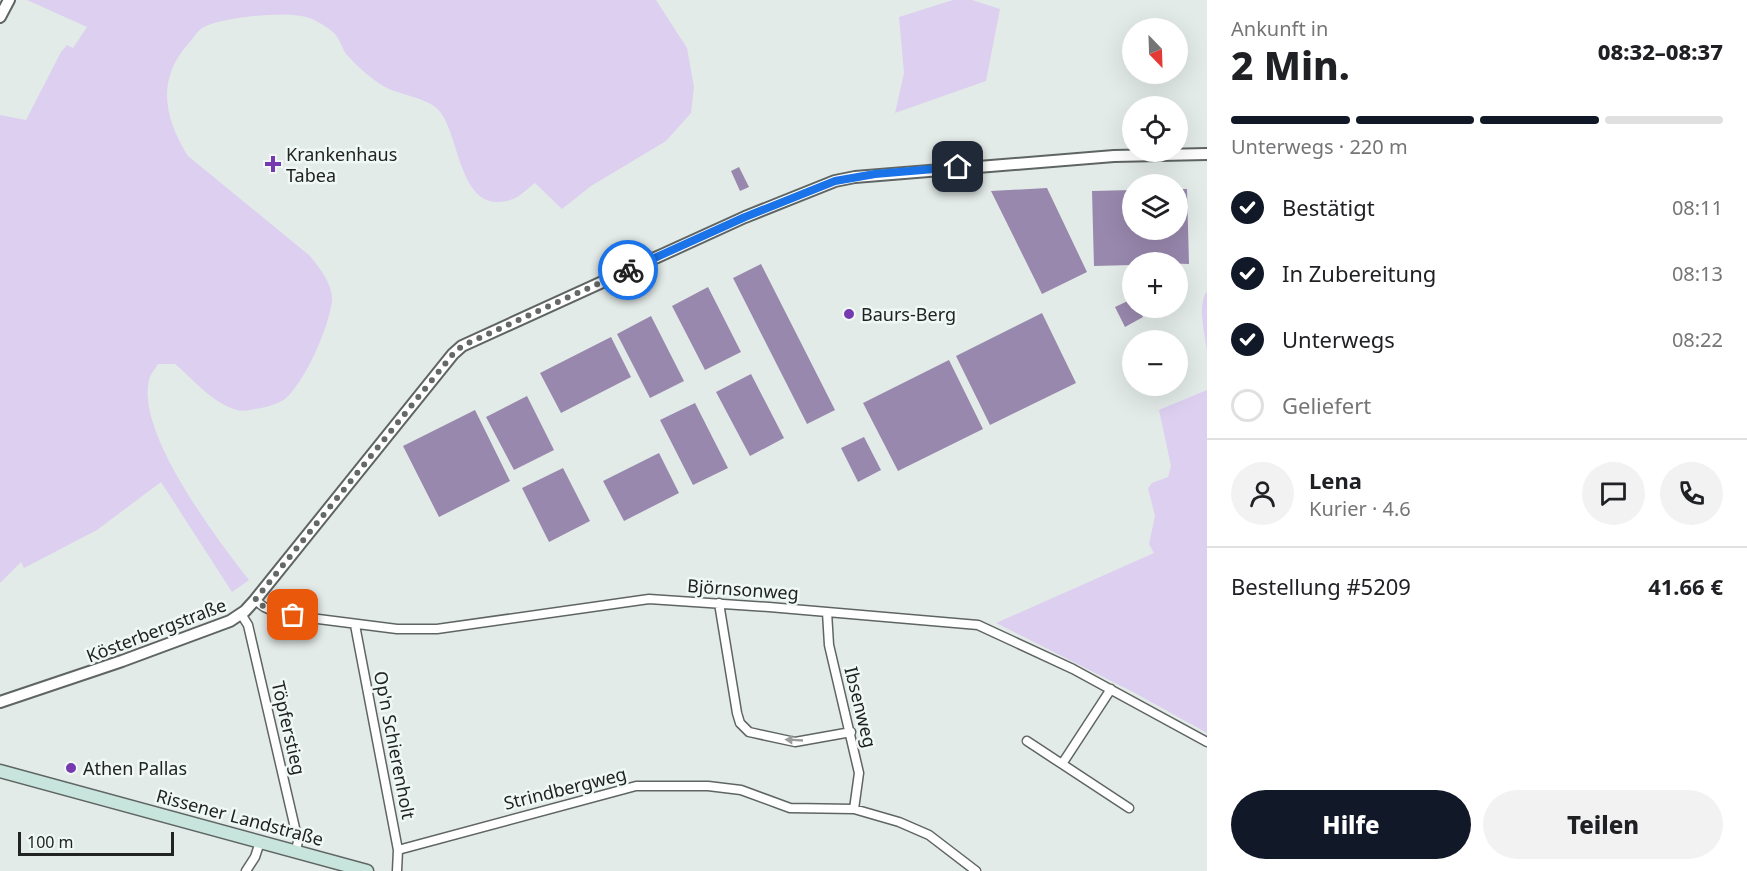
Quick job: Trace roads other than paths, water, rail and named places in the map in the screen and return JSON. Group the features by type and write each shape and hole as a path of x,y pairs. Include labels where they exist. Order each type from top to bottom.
{"main road":[{"name":"Rissener Landstraße","path":"0,771 367,871"}],"street":[{"path":"0,17 9,0"},
{"name":"Kösterbergstraße","path":"0,702 122,661 230,621 242,614 453,354 462,346 745,217 835,181 875,174 1114,156 1207,154"},
{"name":"Björnsonweg","path":"255,600 279,614 397,629 437,629 649,599 978,626 1073,669 1207,742"},
{"path":"719,603 736,713 740,723 749,732 795,742 851,732"},
{"name":"Ibsenweg","path":"827,612 829,645 859,772 854,809"},
{"name":"Töpferstieg","path":"242,614 251,636 298,842 296,851"},
{"name":"Op'n Schierenholt","path":"356,625 398,850 397,871"},
{"path":"1062,764 1111,689"},
{"path":"1027,741 1129,808"},
{"name":"Strindbergweg","path":"398,850 636,786 708,786 741,790 790,808 854,809 899,822 929,836 976,871"},
{"path":"246,871 260,842"}],"place":[{"name":"Krankenhaus Tabea","path":"273,164"},
{"name":"Baurs-Berg","path":"849,314"},
{"name":"Athen Pallas","path":"71,768"}]}
